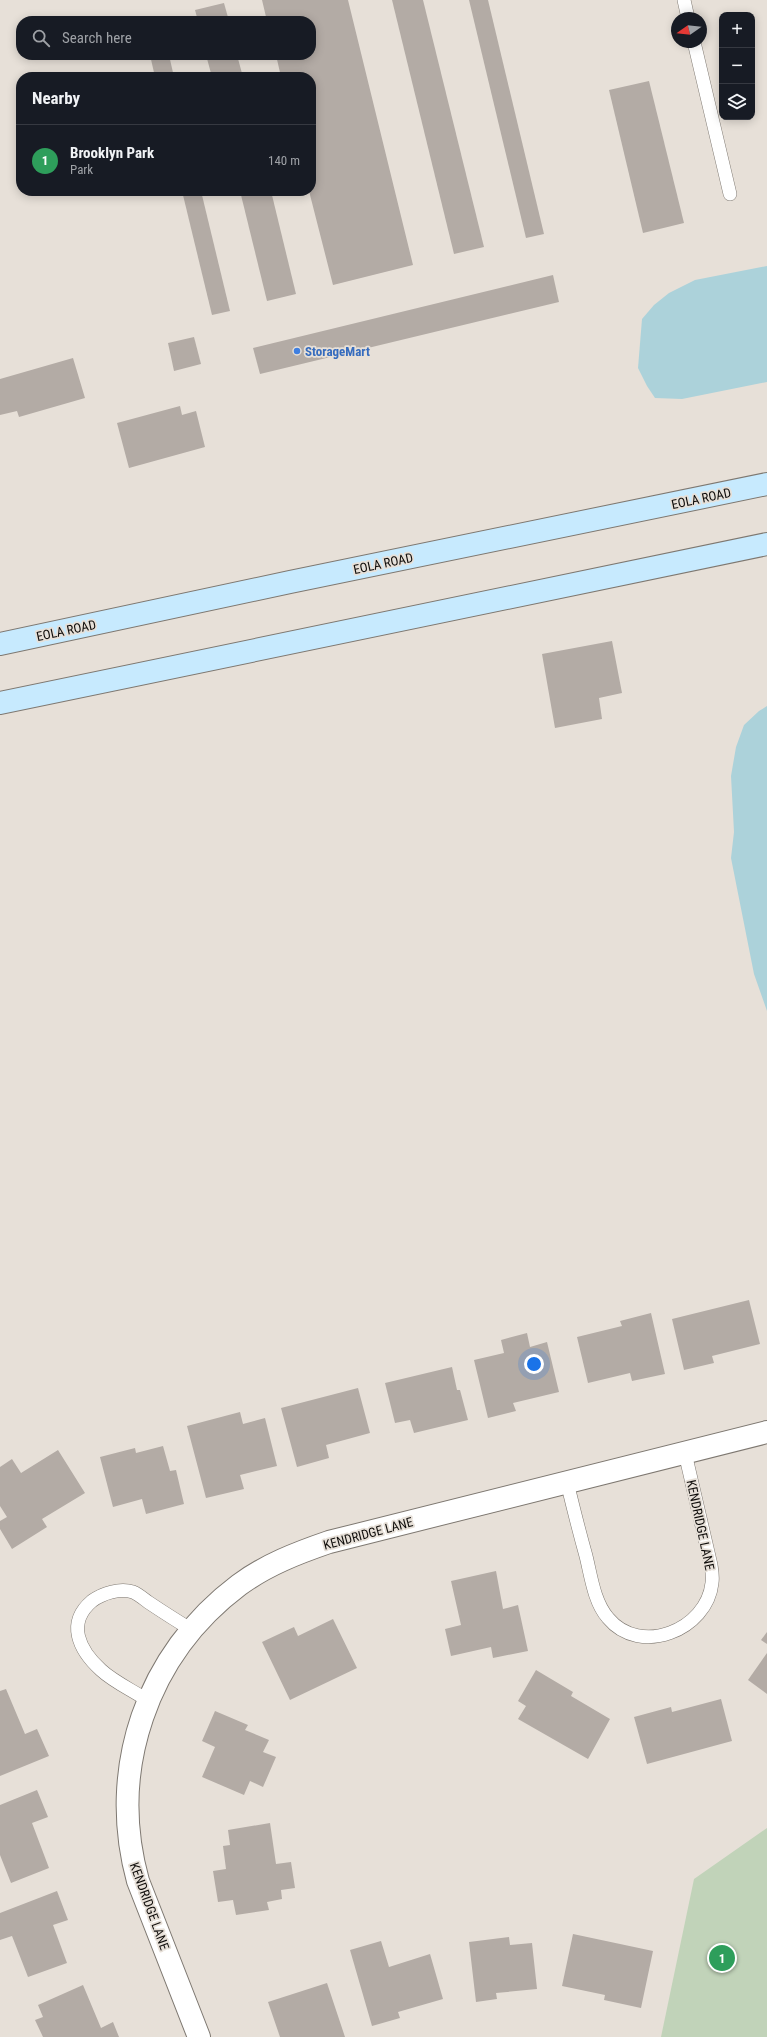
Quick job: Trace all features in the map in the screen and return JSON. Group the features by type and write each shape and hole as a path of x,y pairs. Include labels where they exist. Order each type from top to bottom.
{"main road":[{"name":"EOLA ROAD","path":"0,644 290,582 767,484"},
{"path":"0,703 767,544"}],"street":[{"name":"KENDRIDGE LANE","path":"199,2037 138,1881 133,1864 128,1829 128,1786 134,1744 147,1700 166,1664 192,1630 216,1605 240,1585 270,1565 295,1553 329,1542 767,1432"}],"lane":[{"path":"684,0 687,12"},
{"path":"695,48 730,194"},
{"name":"KENDRIDGE LANE","path":"567,1482 593,1585 607,1618 617,1627 632,1634 648,1638 664,1635 677,1631 699,1612 708,1599 712,1583 711,1565 685,1453"},
{"path":"147,1700 102,1672 93,1662 83,1649 78,1638 77,1627 79,1615 84,1608 95,1599 119,1591 133,1592 192,1630"}],"green space":[{"path":"767,1828 767,2037 661,2037 694,1879"}],"water":[{"path":"767,266 767,382 682,399 655,398 638,368 642,319 654,305 669,293 695,280"},
{"path":"767,706 767,1011 754,974 731,858 734,832 731,776 736,747 744,725 759,711"}],"building":[{"path":"262,0 348,0 413,265 333,285 310,196 316,196 316,72 280,72 277,60 316,60 316,16 266,16"},
{"path":"392,0 423,0 484,247 454,254"},
{"path":"469,0 488,0 544,234 526,238"},
{"path":"224,3 228,16 197,16 195,10"},
{"path":"151,60 170,60 173,72 154,72"},
{"path":"207,60 238,60 242,72 211,72"},
{"path":"649,81 684,223 643,233 609,90"},
{"path":"183,196 202,196 230,311 212,315"},
{"path":"241,196 272,196 296,294 267,301"},
{"path":"553,275 559,302 260,374 253,348"},
{"path":"194,337 201,364 174,371 168,343"},
{"path":"73,358 85,398 19,417 17,411 0,415 0,379"},
{"path":"180,406 182,415 196,411 205,447 129,468 117,423"},
{"path":"612,641 622,693 599,698 602,719 555,728 542,654"},
{"path":"749,1300 760,1344 712,1356 714,1363 684,1370 672,1319"},
{"path":"651,1313 665,1374 632,1381 630,1373 588,1383 577,1337 622,1326 620,1321"},
{"path":"527,1333 530,1347 547,1342 559,1392 513,1403 516,1411 488,1418 474,1360 504,1353 501,1340"},
{"path":"452,1367 457,1390 460,1390 468,1420 414,1433 410,1420 395,1423 385,1383"},
{"path":"358,1388 370,1433 326,1445 329,1458 297,1467 281,1408"},
{"path":"240,1412 243,1424 265,1418 277,1466 240,1475 244,1489 206,1498 187,1426"},
{"path":"163,1446 170,1471 176,1470 184,1504 146,1514 142,1499 113,1507 100,1457 135,1448 136,1453"},
{"path":"58,1450 85,1493 42,1519 47,1527 12,1549 0,1529 0,1521 7,1517 0,1506 0,1467 12,1459 21,1473"},
{"path":"496,1571 503,1609 518,1605 528,1651 493,1658 491,1647 451,1656 445,1629 461,1625 451,1581"},
{"path":"333,1619 357,1668 290,1700 262,1642 294,1627 298,1636"},
{"path":"767,1632 767,1644 761,1640"},
{"path":"767,1653 767,1694 748,1680"},
{"path":"536,1670 573,1692 571,1696 610,1719 588,1759 518,1719 526,1706 518,1701"},
{"path":"6,1689 25,1734 37,1729 49,1756 0,1776 0,1691"},
{"path":"721,1699 732,1741 647,1764 634,1717 671,1707 672,1712"},
{"path":"215,1711 248,1725 245,1730 269,1740 263,1752 276,1757 263,1787 250,1781 244,1795 202,1777 215,1747 202,1741"},
{"path":"37,1790 48,1817 32,1823 49,1868 11,1883 0,1855 0,1805"},
{"path":"270,1823 276,1864 291,1862 295,1888 281,1890 282,1899 267,1902 269,1910 236,1915 233,1900 218,1902 213,1871 226,1869 223,1846 230,1845 228,1830"},
{"path":"57,1891 68,1920 53,1925 67,1963 28,1977 12,1936 0,1940 0,1913"},
{"path":"573,1934 653,1951 641,2008 604,2000 605,1995 562,1986"},
{"path":"509,1937 510,1945 532,1943 537,1989 496,1993 497,1999 476,2002 469,1942"},
{"path":"381,1941 389,1967 430,1954 443,1999 398,2012 400,2018 372,2026 350,1950"},
{"path":"327,1983 345,2037 280,2037 268,2002"},
{"path":"83,1985 101,2028 113,2022 119,2037 43,2037 35,2020 43,2017 38,2005"}],"place":[{"name":"StorageMart","path":"297,351"},
{"name":"Brooklyn Park","path":"722,1958"}]}
